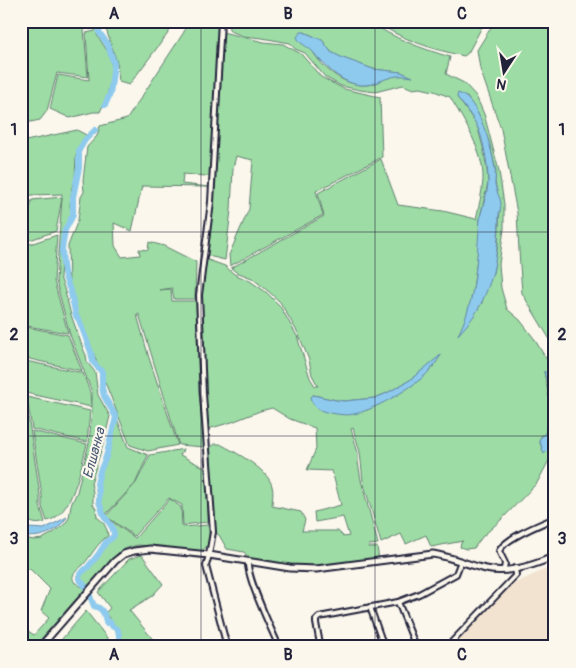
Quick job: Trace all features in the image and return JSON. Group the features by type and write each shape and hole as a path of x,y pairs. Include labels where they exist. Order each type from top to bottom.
{"main road":[{"path":"40,647 114,561 124,554 134,551 150,549 209,555 290,568 316,569 433,554 489,570 531,565 555,556"}],"street":[{"path":"221,21 211,202 199,295 203,394 213,532 206,566 227,647"},
{"path":"504,569 505,563 499,551 502,546 532,528 555,518"},
{"path":"323,647 320,644 316,627 317,618 322,615 398,602 419,594 456,574 461,561"},
{"path":"248,562 248,568 256,592 279,647"},
{"path":"447,647 516,575 515,568"},
{"path":"398,602 416,647"},
{"path":"370,607 384,647"},
{"path":"329,647 340,645 344,647"}],"shaded area":[{"path":"555,565 555,647 449,647 504,588"}],"green space":[{"path":"21,21 90,21 92,29 84,29 88,77 57,73 47,111 40,120 21,124"},
{"path":"94,21 102,21 97,35 108,52 111,62 112,69 107,96 100,112 70,118 50,109 58,75 89,80 86,33 95,31"},
{"path":"107,21 174,21 169,32 129,85 119,82 117,63 105,26"},
{"path":"187,21 218,21 218,31 264,42 283,44 301,54 321,77 344,89 380,97 382,157 316,191 323,215 230,266 229,255 249,209 253,160 236,156 233,168 231,210 225,260 208,256 216,177 183,174 182,184 209,187 142,186 132,231 114,223 115,246 122,257 140,255 139,249 148,250 149,242 164,246 196,262 195,299 174,299 172,288 159,290 171,289 172,301 196,301 199,392 204,447 179,445 139,314 137,315 149,358 178,445 148,451 130,445 73,302 69,283 68,246 78,220 81,197 84,192 83,180 87,147 97,136 100,126 127,119 184,32"},
{"path":"226,21 369,21 388,33 408,42 450,57 446,74 464,83 476,96 484,114 499,171 504,204 504,229 499,264 501,288 507,309 520,320 533,337 547,360 555,381 555,399 544,372 549,411 545,434 541,436 540,443 544,453 551,447 555,402 555,449 537,483 482,537 474,548 466,549 460,547 463,541 431,547 426,535 406,544 401,534 381,543 363,481 360,452 353,428 351,429 358,453 361,480 378,544 369,545 368,547 377,547 379,559 319,567 261,561 249,558 244,552 227,549 216,533 210,448 215,444 220,444 258,467 264,473 273,488 272,506 301,512 305,520 302,531 338,531 344,537 349,536 343,517 315,522 314,512 341,505 332,471 307,470 316,449 315,428 290,419 272,408 208,429 204,384 201,294 205,261 208,260 225,266 234,274 250,281 266,292 280,306 297,336 310,378 315,386 318,386 312,375 309,360 298,333 280,302 252,278 231,268 324,216 318,193 381,159 398,205 443,211 476,219 483,180 477,147 450,97 434,91 420,88 413,89 403,85 375,92 341,86 325,77 305,53 295,49 290,43 243,36 230,31","holes":["304,32 322,40 331,52 342,58 373,69 401,72 410,76 394,76 373,84 364,85 346,81 323,65 311,48","457,97 467,97 478,114 489,142 496,171 495,182 500,209 498,245 493,273 482,303 460,332 466,320 472,297 479,245 480,217 488,183 483,147 477,125","440,356 418,381 367,410 313,395 344,401 375,398 410,380"]},
{"path":"375,21 485,21 468,53 464,56 418,43 395,33"},
{"path":"495,21 555,21 555,348 522,293 517,213 501,129 480,69 477,50"},
{"path":"77,130 88,136 82,141 76,155 75,179 70,205 71,214 64,232 60,252 60,277 87,362 95,372 98,395 110,416 91,483 93,504 97,517 103,522 108,536 73,575 74,582 85,589 34,647 21,647 21,626 34,635 49,618 41,611 50,589 30,569 21,571 21,538 42,539 64,525 69,518 89,443 92,392 70,335 56,281 62,198 56,231 21,243 21,209 30,209 32,200 62,197 62,194 32,195 21,199 21,142"},
{"path":"57,235 54,281 68,333 21,325 21,247"},
{"path":"21,326 68,335 82,371 21,357"},
{"path":"21,360 83,373 90,392 91,407 21,392"},
{"path":"25,395 40,506 45,522 38,524 29,521 21,515 21,412"},
{"path":"27,397 90,411 87,442 32,429"},
{"path":"116,416 128,447 148,455 135,484 102,516 98,503 96,483"},
{"path":"32,431 87,444 79,476 70,500 56,517 47,521 42,507 42,495"},
{"path":"184,449 180,455 205,468 208,522 183,525 182,505 169,498 134,536 106,516 136,483 150,455"},
{"path":"170,499 181,507 182,527 208,525 209,540 207,547 201,551 138,545 120,551 89,586 77,579 77,575 95,557 104,542 112,534 110,526 104,517 135,538"},
{"path":"142,555 163,584 152,596 129,610 157,647 124,647 118,630 105,613 110,608 98,592 129,559"},
{"path":"86,611 113,647 55,647"}],"water":[{"path":"301,32 322,40 331,52 343,58 373,69 401,72 413,77 394,77 366,85 348,82 340,78 300,42 297,37"},
{"path":"458,93 472,104 488,137 495,173 495,184 501,203 497,251 492,277 479,307 458,335 469,307 472,293 480,219 488,181 486,158 481,136 474,121 457,97"},
{"path":"442,354 428,373 415,383 399,394 362,412 348,415 326,412 315,407 310,398 313,395 344,401 375,398 410,380"},
{"path":"544,371 548,374 555,399 554,430 551,447 544,454 539,439 545,434 549,418 549,403"},
{"path":"67,517 63,523 47,534 35,537 21,536 21,525 28,528 44,529"}],"waterway":[{"name":"Елшанка","path":"104,21 99,32 108,45 114,64 110,94 105,105"},
{"name":"Елшанка","path":"95,130 85,140 79,150 79,168 73,197 73,215 65,230 62,249 65,277 76,316 91,352 93,362 102,372 104,396 116,417 97,484 99,502 114,535 80,574 79,579 87,589 94,606 100,608 103,612 106,623 110,622 118,630 121,647"}]}
